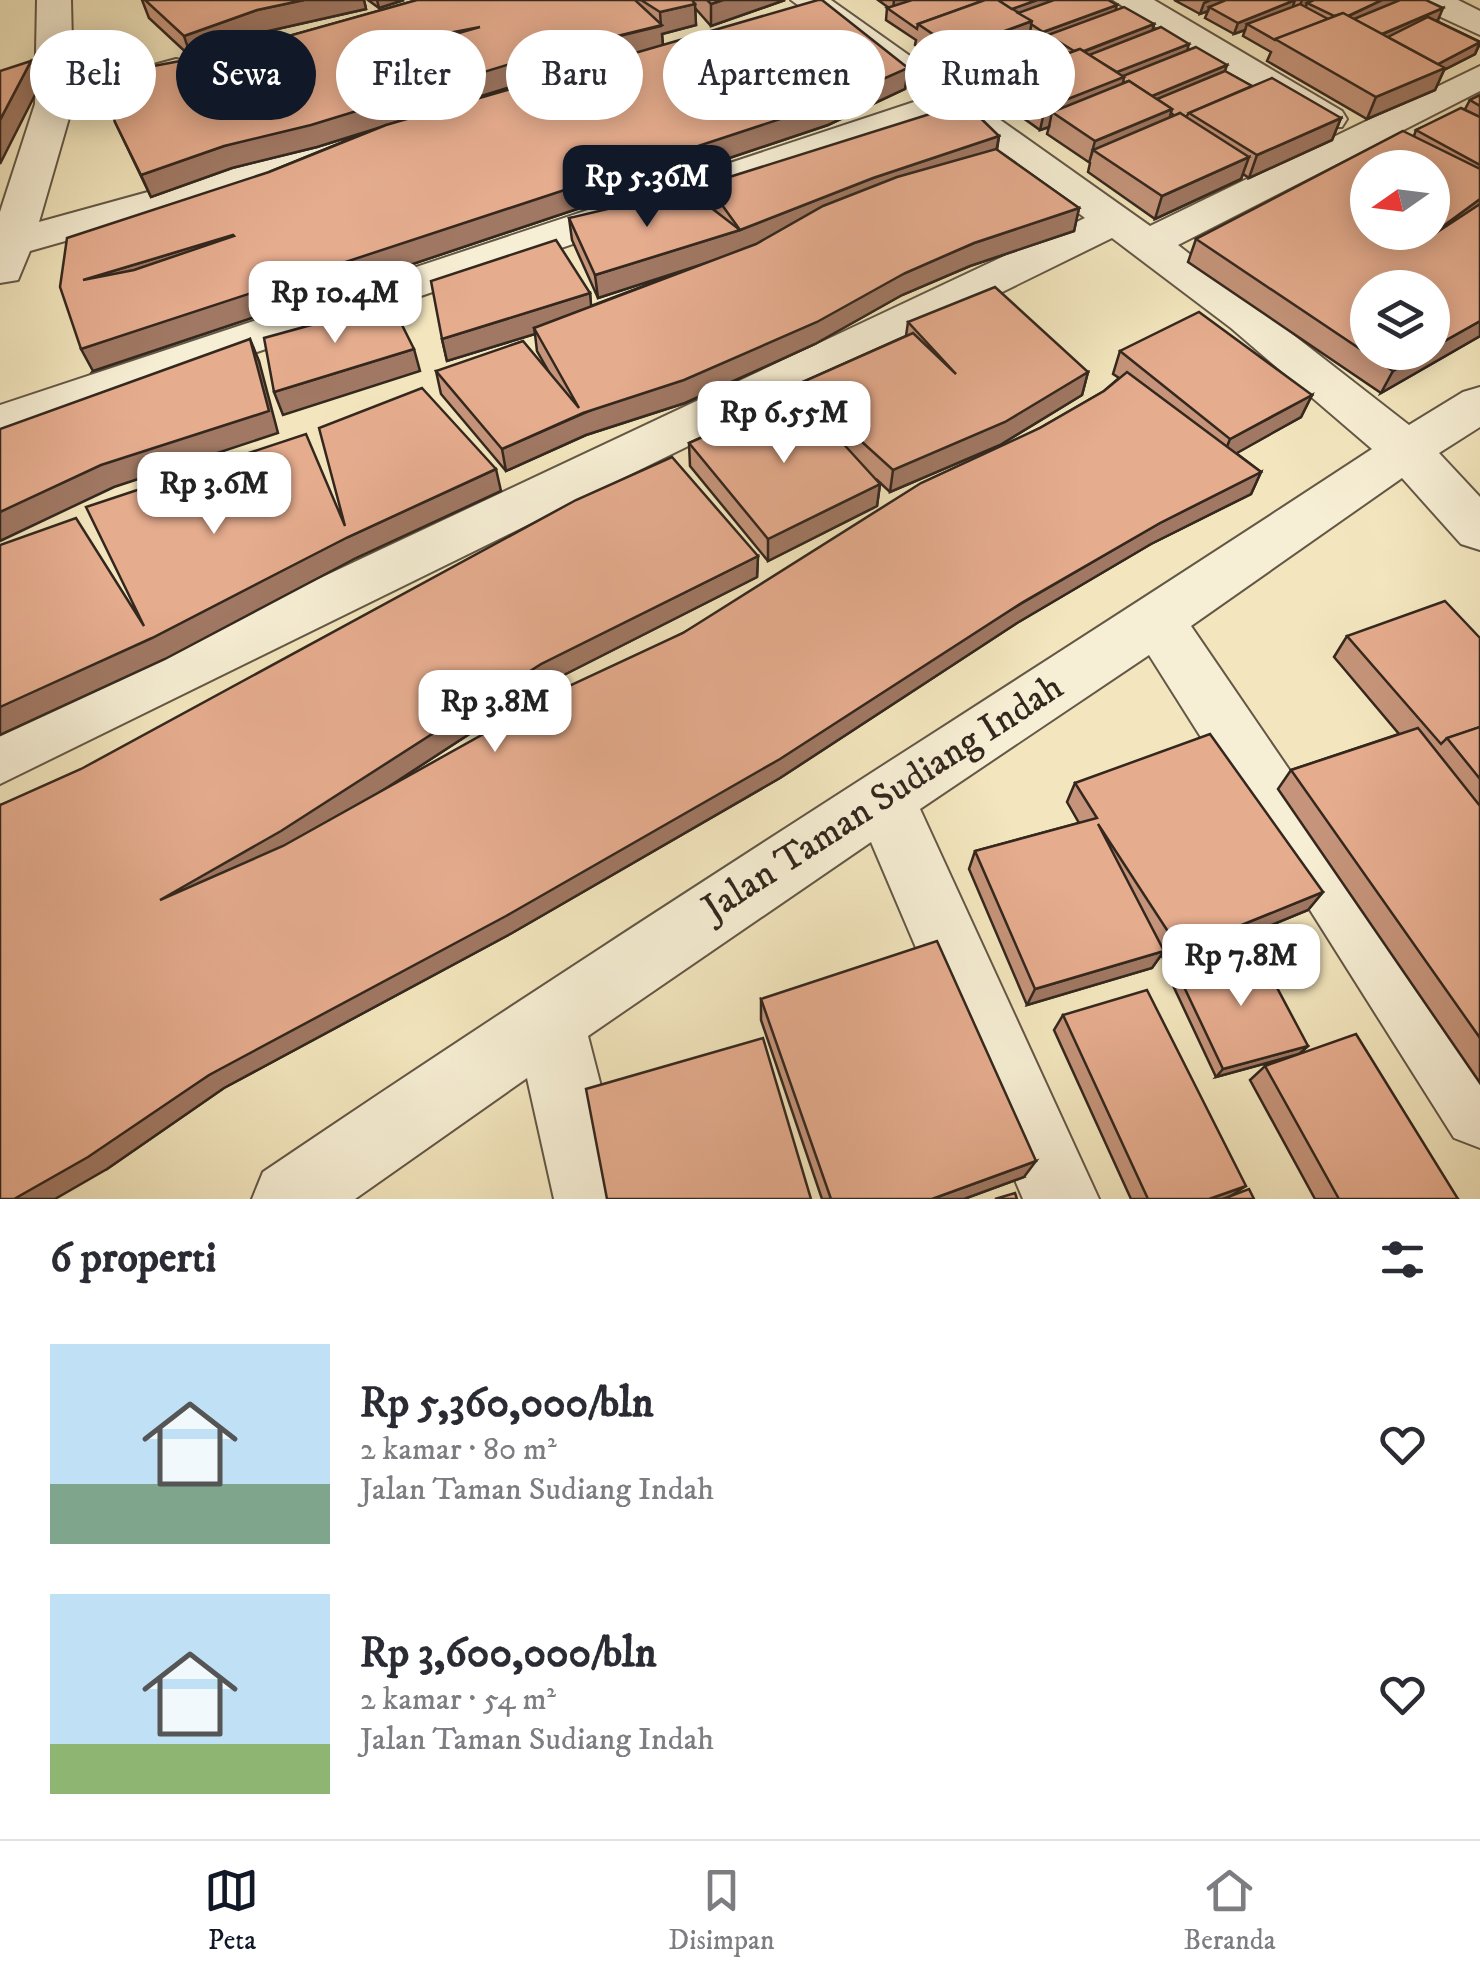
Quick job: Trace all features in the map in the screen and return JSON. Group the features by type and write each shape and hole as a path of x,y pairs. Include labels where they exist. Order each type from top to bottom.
{"street":[{"path":"54,0 54,30"},
{"path":"1130,0 1361,138"},
{"path":"1431,0 1480,24"},
{"path":"802,9 905,71"},
{"path":"0,758 1132,232 1361,138 1480,76"},
{"path":"0,424 905,118"},
{"path":"6,260 49,120"},
{"path":"981,120 1247,318 1406,448 1480,530"},
{"path":"6,260 382,139"},
{"name":"Jalan Taman Sudiang Indah","path":"290,1199 549,1019 883,796 1157,621 1406,448 1480,404"},
{"path":"1157,621 1480,1112"},
{"path":"883,796 1061,1199"},
{"path":"549,1019 592,1199"}],"building":[{"path":"145,0 304,0 257,10 201,30 178,30"},
{"path":"417,0 635,0 662,25 642,30 506,30 506,65 486,71 486,30 469,30 480,27 336,30 336,117 224,146 141,175 114,120 156,120 156,66 176,62 176,120 316,120 316,30 310,30"},
{"path":"641,0 692,0 695,4 660,12"},
{"path":"818,0 860,30 714,30"},
{"path":"912,0 982,1 918,24 917,29 887,8"},
{"path":"985,0 998,0 1032,21 1007,30 927,30 918,24"},
{"path":"998,0 1037,0 1012,9"},
{"path":"1054,0 1108,0 1117,5 1048,30 1040,30 1018,13"},
{"path":"1226,0 1295,0 1238,23 1209,7"},
{"path":"1382,0 1348,16 1334,16 1307,3"},
{"path":"1400,0 1426,0 1443,8 1382,34 1354,19"},
{"path":"1300,4 1328,19 1275,40 1247,24"},
{"path":"1124,7 1154,24 1084,51 1075,51 1075,30 1062,30"},
{"path":"1343,13 1445,68 1376,97 1275,39"},
{"path":"1428,17 1480,42 1438,64 1388,37"},
{"path":"1161,27 1189,44 1117,72 1089,55"},
{"path":"663,45 663,120 777,120 81,349 60,287 67,238 269,172 403,120 486,120 486,96 506,90 506,120 643,120 643,51","holes":["234,236 134,270 83,280"]},
{"path":"1196,47 1227,65 1152,96 1129,81 1123,83 1123,76"},
{"path":"1080,49 1124,77 1075,96 1075,51"},
{"path":"885,50 905,66 905,69 885,78"},
{"path":"30,61 0,120 0,71"},
{"path":"1225,71 1252,86 1186,117 1180,113 1175,116 1172,109 1157,99"},
{"path":"1272,78 1341,118 1257,155 1189,113"},
{"path":"1129,81 1172,109 1095,141 1064,120 1075,120 1075,103"},
{"path":"1461,108 1480,117 1480,165 1416,130"},
{"path":"1180,113 1249,157 1162,196 1093,150"},
{"path":"911,120 983,120 999,136 873,178 740,230 707,184"},
{"path":"1403,131 1442,150 1367,150"},
{"path":"996,149 1079,208 974,243 905,273 817,322 684,380 583,413 502,449 436,371 523,341 579,408 534,328 756,244 823,206 897,177"},
{"path":"1450,154 1480,169 1480,199 1450,221"},
{"path":"1350,159 1350,250 1450,250 1450,224 1480,204 1480,321 1450,338 1450,270 1350,270 1350,342 1196,239"},
{"path":"688,190 740,230 595,275 569,218"},
{"path":"556,240 590,293 442,339 431,281"},
{"path":"995,287 1088,372 1005,422 893,470 798,384 913,333 956,374 908,322"},
{"path":"391,303 414,349 274,392 264,338"},
{"path":"1199,312 1312,395 1230,439 1120,351"},
{"path":"250,339 269,411 101,465 0,512 0,429"},
{"path":"1127,372 1261,472 1160,523 1023,602 780,759 506,916 209,1075 88,1157 14,1199 0,1199 0,805 81,769 576,500 672,457 758,556 541,664 281,831 160,900 283,846 571,685 683,633 921,483 1040,428 1104,391"},
{"path":"422,388 496,469 348,537 152,638 0,707 0,545 76,518 144,626 86,507 306,434 345,526 319,428"},
{"path":"798,394 880,484 768,539 689,443"},
{"path":"1445,601 1480,638 1480,727 1447,738 1441,744 1347,636"},
{"path":"1480,727 1480,779 1447,738"},
{"path":"1418,728 1480,806 1480,1038 1291,770"},
{"path":"1210,734 1323,892 1180,950 1098,824 1164,951 1035,989 975,851 1097,818 1075,783"},
{"path":"937,941 1036,1161 932,1199 831,1199 761,999"},
{"path":"1257,950 1308,1046 1223,1069 1176,970"},
{"path":"1147,990 1246,1186 1209,1199 1148,1199 1063,1015"},
{"path":"1356,1034 1458,1199 1339,1199 1265,1066"},
{"path":"763,1038 811,1199 607,1199 586,1089"},
{"path":"1249,1189 1254,1199 1223,1199"},
{"path":"1015,1193 1017,1199 995,1199"}]}
